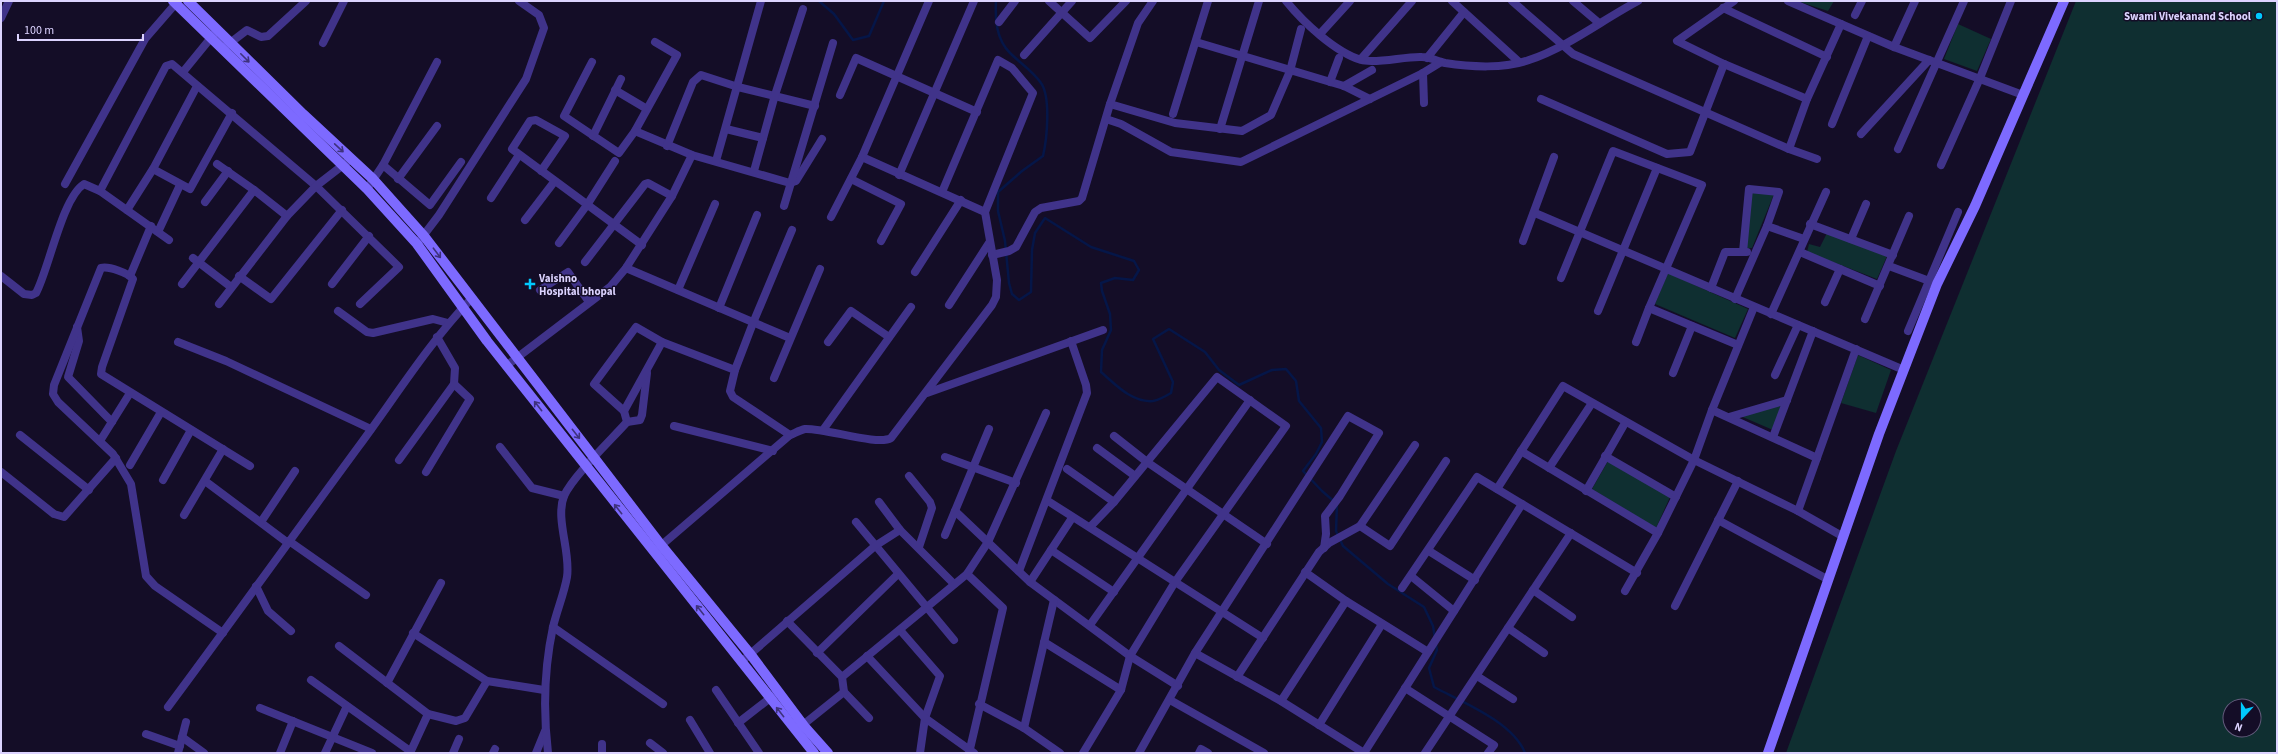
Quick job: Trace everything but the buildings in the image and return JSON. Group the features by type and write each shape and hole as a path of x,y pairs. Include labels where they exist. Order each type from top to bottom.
{"street":[{"path":"1,18 9,1"},
{"path":"188,1 373,179 420,240 471,299 595,458 657,548 741,662 770,698 799,728 828,753"},
{"path":"222,50 230,42 247,30 261,37 268,36 306,1"},
{"path":"420,240 526,79 544,28 540,15 519,1"},
{"path":"716,161 761,1"},
{"path":"831,217 862,157 929,1"},
{"path":"899,175 974,1"},
{"path":"999,22 1015,1"},
{"path":"1049,1 1090,38 1126,1"},
{"path":"1024,55 1072,1"},
{"path":"995,254 1009,251 1020,242 1035,212 1041,208 1079,201 1082,198 1110,104 1138,23 1153,1"},
{"path":"1173,114 1208,1"},
{"path":"1220,129 1259,1"},
{"path":"1287,1 1304,21 1320,34 1342,50 1361,60 1427,58 1442,62 1490,66 1529,61 1562,45 1636,1"},
{"path":"1320,34 1350,1"},
{"path":"1361,60 1412,1"},
{"path":"1452,1 1519,62"},
{"path":"1512,1 1573,54 1789,149 1817,159"},
{"path":"1573,1 1599,23"},
{"path":"1734,1 1677,41 1724,64 1807,99"},
{"path":"1788,1 1894,47 2023,95"},
{"path":"1855,15 1862,1"},
{"path":"1894,47 1915,1"},
{"path":"1898,149 1932,61 1964,1"},
{"path":"1941,165 1980,78 2011,1"},
{"path":"1908,330 1980,196 2064,1"},
{"path":"65,184 145,39 175,2 222,50 420,240 462,308 586,468 751,654 779,691 814,753"},
{"path":"323,43 343,2"},
{"path":"1723,8 1827,57"},
{"path":"754,171 775,95 803,9"},
{"path":"1427,58 1464,12"},
{"path":"1789,149 1807,99 1827,57 1840,24"},
{"path":"1110,104 1175,123 1242,131 1266,120 1271,115 1290,71 1302,28"},
{"path":"183,72 218,30"},
{"path":"1832,124 1868,36"},
{"path":"592,62 564,113 566,117 619,153 635,131 677,55 655,42"},
{"path":"1196,42 1344,86 1370,99"},
{"path":"784,206 833,43"},
{"path":"840,95 856,58 977,112"},
{"path":"1330,82 1339,58"},
{"path":"657,548 790,435 803,429 823,430 878,441 888,440 926,393 996,297 998,280 995,254 989,243 985,212 1033,93 1012,68 998,60 942,192"},
{"path":"1861,134 1932,61"},
{"path":"367,189 383,165 437,62"},
{"path":"1106,119 1121,124 1172,152 1241,162 1423,73 1442,62"},
{"path":"100,191 166,66 172,64 183,72 197,86 232,113 316,186 399,267 360,304"},
{"path":"1541,99 1667,154 1690,152 1724,64"},
{"path":"1344,86 1372,70"},
{"path":"1423,73 1424,103"},
{"path":"667,146 693,82 701,75 738,87 815,106"},
{"path":"593,136 621,79"},
{"path":"127,210 153,169 197,86"},
{"path":"615,90 647,109"},
{"path":"153,169 180,185 190,189 232,113"},
{"path":"541,171 565,136 536,120 530,121 512,149 554,182 642,245"},
{"path":"398,179 437,126"},
{"path":"726,129 763,138"},
{"path":"635,131 667,146 692,155 754,171 790,183 796,181 822,139"},
{"path":"1561,278 1578,230 1613,151 1702,185 1666,267 1636,342"},
{"path":"491,198 520,155"},
{"path":"506,366 610,287 626,268 642,245 672,196 692,155"},
{"path":"862,157 899,175 961,200 985,212"},
{"path":"1523,241 1535,213 1554,157"},
{"path":"219,304 239,276 288,216 316,186 350,158"},
{"path":"559,243 587,205 615,161"},
{"path":"383,165 430,205 461,162"},
{"path":"217,164 288,216"},
{"path":"1598,311 1625,249 1657,168"},
{"path":"205,202 228,171"},
{"path":"851,179 901,204 881,241"},
{"path":"525,220 554,182"},
{"path":"585,262 645,184 648,183 672,196"},
{"path":"1,276 24,294 32,295 36,293 54,241 67,211 78,190 84,184 100,191 169,240"},
{"path":"130,276 154,229 180,185"},
{"path":"1735,299 1767,226 1779,192 1749,189 1742,252"},
{"path":"182,284 196,261 254,190"},
{"path":"1771,314 1800,252 1810,224 1826,192"},
{"path":"915,272 961,200"},
{"path":"678,290 715,204"},
{"path":"1851,239 1866,204"},
{"path":"239,276 271,299 342,210"},
{"path":"1768,753 1842,536 1904,370 1958,212"},
{"path":"1535,213 1625,249 1735,299 1904,370"},
{"path":"719,308 757,215"},
{"path":"1865,319 1910,216"},
{"path":"1810,224 1893,255"},
{"path":"1767,226 1804,239"},
{"path":"790,435 732,397 730,391 735,370 753,323 792,230"},
{"path":"332,284 368,236"},
{"path":"949,305 989,243"},
{"path":"1710,288 1724,252 1754,253"},
{"path":"1800,252 1880,286"},
{"path":"196,261 231,288"},
{"path":"1889,266 1933,282"},
{"path":"223,633 155,586 146,576 143,571 133,489 116,458 58,402 53,394 54,385 101,268 106,267 130,276 133,281 101,371 104,377 250,466"},
{"path":"626,268 790,338"},
{"path":"774,378 820,269"},
{"path":"1825,302 1840,269"},
{"path":"540,290 568,272 590,302"},
{"path":"168,708 437,337 471,299"},
{"path":"823,430 911,307"},
{"path":"1625,591 1637,573 1694,460 1712,410 1754,307"},
{"path":"1649,308 1738,345"},
{"path":"338,311 367,332 373,333 433,319 448,323"},
{"path":"828,342 851,311 889,337"},
{"path":"1775,375 1798,325"},
{"path":"627,422 624,411 594,384 636,326 662,342 735,370"},
{"path":"1673,373 1692,326"},
{"path":"77,327 79,341 68,377 112,422"},
{"path":"926,393 1104,330"},
{"path":"1772,436 1813,331"},
{"path":"399,460 454,384 455,368 437,337"},
{"path":"1019,571 1048,501 1087,393 1086,385 1071,341"},
{"path":"178,342 226,361 371,429"},
{"path":"624,411 662,342"},
{"path":"1798,511 1856,349"},
{"path":"548,753 545,730 544,690 553,627 567,577 567,561 561,510 564,496 586,468 627,422 640,420 642,415 647,370"},
{"path":"1082,753 1121,690 1130,656 1175,582 1286,426 1217,377 1114,502 1090,527"},
{"path":"426,472 470,399 454,384"},
{"path":"1497,489 1563,386 1694,460 1798,511 1842,536"},
{"path":"100,441 130,393"},
{"path":"1090,625 1185,489 1250,400"},
{"path":"1729,417 1787,400"},
{"path":"1549,468 1592,403"},
{"path":"1712,410 1772,436 1817,458"},
{"path":"130,465 161,412"},
{"path":"842,677 900,630 927,605 967,574 988,542 1016,483 1046,413"},
{"path":"1139,753 1178,686 1195,653 1313,473 1348,416 1379,433 1340,496 1324,518 1326,545"},
{"path":"1586,491 1625,422"},
{"path":"674,426 773,451"},
{"path":"945,536 989,429"},
{"path":"163,480 191,430"},
{"path":"20,435 89,490"},
{"path":"1114,436 1185,489 1267,544"},
{"path":"1237,677 1305,572 1326,545 1360,526 1415,446"},
{"path":"500,447 532,488 564,496"},
{"path":"1097,448 1134,476"},
{"path":"184,516 223,449"},
{"path":"1521,452 1658,533"},
{"path":"1605,456 1676,497"},
{"path":"945,457 1016,483"},
{"path":"1,472 54,514 60,517 67,515 116,458"},
{"path":"1360,526 1390,546 1446,461"},
{"path":"1067,469 1114,502"},
{"path":"261,522 296,471"},
{"path":"909,476 930,502 932,508 919,547"},
{"path":"1402,588 1429,551 1477,477 1637,573"},
{"path":"205,481 288,542 366,595"},
{"path":"1675,606 1738,481"},
{"path":"1048,501 1072,518 1090,527 1136,558 1263,638"},
{"path":"879,502 900,530 919,547 954,584"},
{"path":"1195,653 1281,701 1364,753 1522,504"},
{"path":"955,511 1030,582 1130,656 1178,686"},
{"path":"1030,582 1072,518"},
{"path":"1718,520 1827,579"},
{"path":"856,522 898,574 927,605 954,640"},
{"path":"741,662 875,546 900,530"},
{"path":"1425,753 1571,533"},
{"path":"1051,550 1114,592"},
{"path":"1429,551 1475,580"},
{"path":"1305,572 1382,624 1430,650"},
{"path":"817,653 898,574"},
{"path":"867,656 926,718 971,752 979,704 1003,608 967,574"},
{"path":"1411,576 1454,610"},
{"path":"387,683 441,583"},
{"path":"256,586 268,611 291,631"},
{"path":"1533,590 1572,617"},
{"path":"1024,728 1054,600"},
{"path":"1281,701 1346,601"},
{"path":"787,621 842,677 844,692 869,718"},
{"path":"1319,724 1382,624"},
{"path":"553,627 663,704"},
{"path":"1508,628 1544,653"},
{"path":"900,630 940,676 926,718 920,753"},
{"path":"413,633 487,681 544,690"},
{"path":"1044,642 1121,690"},
{"path":"339,646 428,714 461,721 465,718 487,681"},
{"path":"1477,676 1513,699"},
{"path":"311,680 410,752 428,714"},
{"path":"1405,688 1494,745 1488,753"},
{"path":"716,690 759,753"},
{"path":"738,723 779,691"},
{"path":"799,728 844,692"},
{"path":"1170,700 1264,753"},
{"path":"979,704 1024,728 1060,753"},
{"path":"325,753 346,706"},
{"path":"260,708 367,752"},
{"path":"690,720 710,753"},
{"path":"280,753 293,721"},
{"path":"146,734 179,749 186,722"},
{"path":"536,753 545,730"},
{"path":"182,738 204,753"},
{"path":"453,753 459,739"},
{"path":"650,743 663,753"},
{"path":"602,744 602,753"},
{"path":"1199,753 1201,749 1208,753"}],"green space":[{"path":"1797,1 1834,1 1828,11"},
{"path":"2076,1 2277,1 2277,753 1786,753 1896,451"},
{"path":"1958,24 1991,39 1977,71 1944,59"},
{"path":"1752,191 1774,194 1752,248 1746,248"},
{"path":"1827,233 1887,256 1877,279 1807,252 1809,244 1820,247"},
{"path":"1668,273 1748,309 1735,338 1655,304"},
{"path":"1858,355 1891,370 1876,413 1841,403"},
{"path":"1783,404 1773,430 1738,415"},
{"path":"1608,461 1670,497 1656,528 1592,489"}],"waterway":[{"path":"819,1 834,14 853,40 869,36 884,1"},
{"path":"996,1 996,22 1002,42 1010,53 1041,83 1044,89 1047,108 1047,129 1043,156 1022,171 998,192 998,211 1005,241 1009,283 1012,294 1019,300 1031,292 1032,250 1035,233 1045,218 1091,247 1134,261 1139,270 1133,280 1115,278 1101,283 1102,291 1110,314 1111,330 1102,350 1101,372 1124,392 1145,401 1153,401 1171,393 1173,382 1153,339 1169,329 1205,352 1219,370 1239,385 1272,370 1286,369 1296,381 1299,401 1321,428 1322,442 1316,454 1303,471 1337,504 1336,531 1343,546 1388,584 1424,607 1433,626 1435,638"},
{"path":"1436,645 1437,650 1429,668 1434,687 1472,706 1498,722 1519,742 1525,753"}],"place":[{"name":"Swami Vivekanand School","path":"2259,16"},
{"name":"Vaishno Hospital bhopal","path":"530,284"}]}
